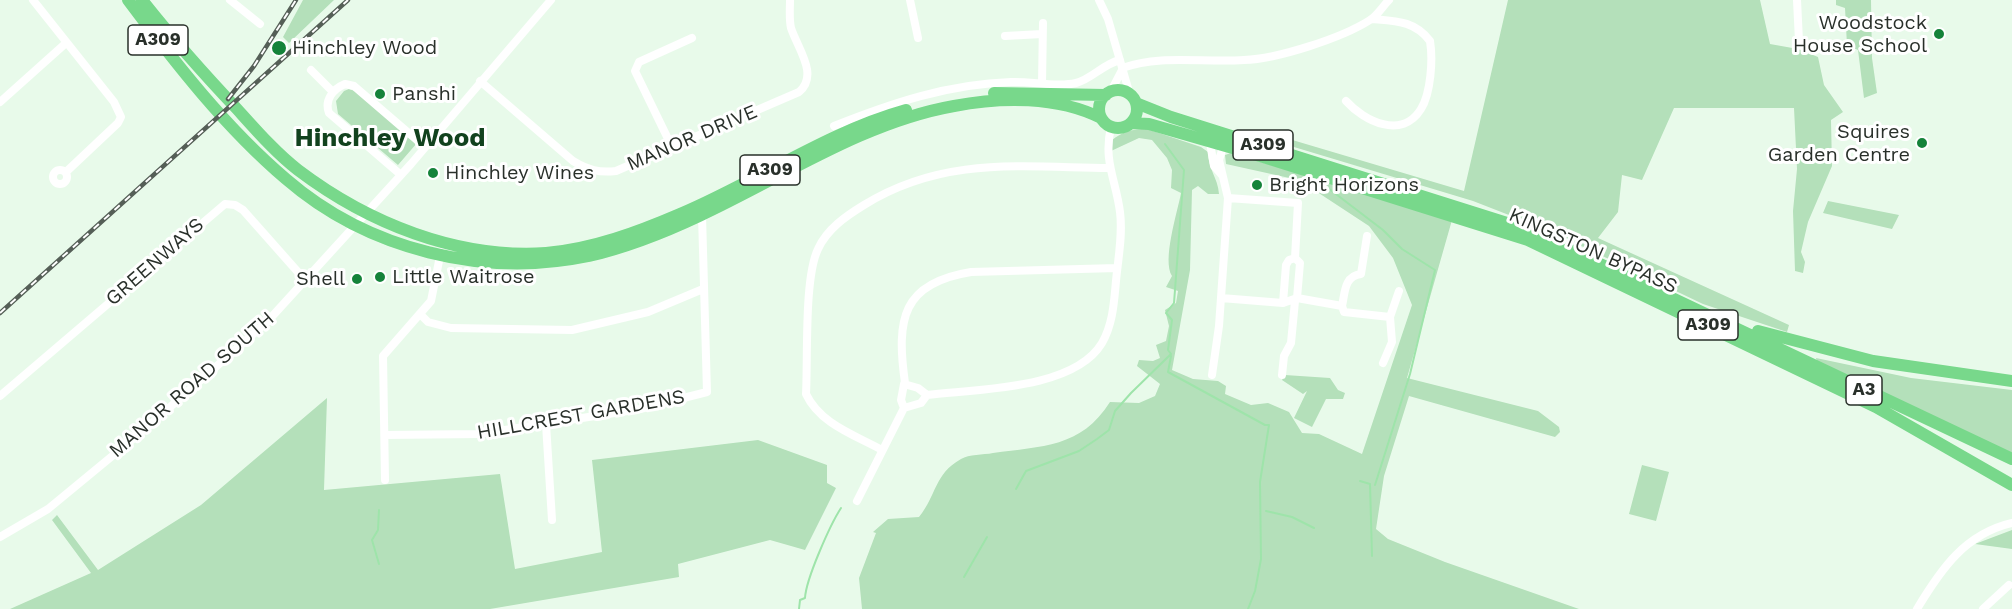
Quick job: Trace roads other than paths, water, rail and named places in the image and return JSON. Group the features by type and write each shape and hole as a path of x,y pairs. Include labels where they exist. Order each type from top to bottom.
{"highway":[{"name":"A309","path":"128,0 188,78 237,132 288,181 355,224 404,246 438,256 498,262 570,259 623,247 658,235 702,215 874,131 940,108 1002,100 1040,101 1087,111 1101,118"},
{"name":"A309","path":"142,0 200,69 297,169 366,212 437,241 470,249 524,254 590,246 640,231 683,213 835,138 900,112 942,100 986,93 1109,93"},
{"path":"1122,91 1133,99 1137,111 1131,123 1124,127 1111,127 1101,118 1100,104 1109,93 1122,91"},
{"name":"KINGSTON BYPASS","path":"1133,99 1182,121 1526,229 1717,318"},
{"name":"KINGSTON BYPASS","path":"1131,123 1149,124 1391,195 1528,240 1876,407 2012,485"},
{"path":"297,169 322,192 352,213 355,216 355,224"},
{"path":"366,212 372,224 438,256"},
{"name":"A309","path":"1717,318 1776,337 1873,361 1994,379 2012,379"},
{"name":"A3","path":"1717,318 2012,459"}],"street":[{"path":"33,0 114,102 121,117 118,123 66,172"},
{"path":"230,0 260,24"},
{"name":"MANOR ROAD SOUTH","path":"0,537 48,509 145,429 267,322 401,175 551,0"},
{"name":"MANOR DRIVE","path":"480,81 573,161 586,169 601,172 616,171 799,92 807,85 809,75 790,26 790,0"},
{"path":"910,0 918,38"},
{"path":"1099,0 1108,19 1133,99"},
{"path":"834,126 893,102 951,87 1012,82 1076,83 1110,62 1121,66 1154,59 1246,60 1327,40 1373,19 1389,0"},
{"path":"1797,0 1799,41"},
{"path":"1346,101 1357,113 1386,126 1401,125 1412,118 1421,110 1426,98 1430,41 1422,30 1408,23 1373,19"},
{"path":"1042,23 1042,83"},
{"path":"1005,36 1042,34"},
{"path":"672,147 635,71 639,62 692,38"},
{"path":"0,102 66,44"},
{"path":"1109,93 1121,66"},
{"path":"311,70 333,92"},
{"path":"401,175 329,113 327,105 333,92 345,84 354,86 425,147"},
{"path":"1182,121 1223,138 1217,145 1214,166 1225,178"},
{"path":"905,383 927,395 1037,381 1051,378 1079,365 1102,344 1111,321 1120,213 1108,168 1107,150 1111,127"},
{"path":"1212,375 1220,326 1228,198 1217,145"},
{"path":"882,450 823,418 811,405 806,394 813,262 827,234 846,217 878,196 926,178 965,169 1005,165 1108,168"},
{"path":"1228,198 1299,203 1295,258 1300,263 1291,343 1284,356 1282,375"},
{"name":"GREENWAYS","path":"0,396 225,204 235,205 243,210 305,280"},
{"name":"HILLCREST GARDENS","path":"385,435 479,434 640,409 707,392 702,215"},
{"path":"1367,236 1361,274 1351,277 1346,284 1342,306 1344,312 1390,317"},
{"path":"385,480 383,357 431,301 440,245 437,241"},
{"path":"1365,249 1376,250"},
{"path":"1283,303 1286,265 1289,260 1295,258"},
{"path":"904,408 901,400 905,383 903,365 905,321 909,306 918,292 929,284 951,275 971,272 1117,268"},
{"path":"421,315 428,322 451,328 572,330 648,312 703,289"},
{"path":"1383,363 1392,342 1390,317 1399,291"},
{"path":"1221,298 1283,303 1296,300 1342,306"},
{"path":"857,501 904,408 921,403 927,395"},
{"path":"546,424 552,520"},
{"path":"1917,609 1940,572 1956,552 1977,536 2012,522"},
{"path":"1983,609 2009,585"}],"waterway":[{"path":"1016,489 1026,471 1079,451 1109,430 1115,411 1171,354 1168,350 1172,320 1166,313 1174,303 1184,170 1165,144"},
{"path":"1328,188 1383,230 1402,249 1435,270 1410,374 1375,485"},
{"path":"1171,356 1168,372 1265,425 1269,425 1260,482 1261,559 1255,591 1248,609"},
{"path":"1360,481 1370,484 1372,556"},
{"path":"799,609 800,600 805,598 819,552 841,508"},
{"path":"379,510 378,530 372,540 379,564"},
{"path":"1266,511 1292,517 1314,528"},
{"path":"964,577 987,537"}],"railway":[{"path":"228,99 254,66 296,0"},
{"path":"0,313 348,0"}],"place":[{"name":"Woodstock House School","path":"1939,34"},
{"name":"Hinchley Wood","path":"279,48"},
{"name":"Panshi","path":"380,94"},
{"name":"Squires Garden Centre","path":"1922,143"},
{"name":"Hinchley Wines","path":"433,173"},
{"name":"Bright Horizons","path":"1257,185"},
{"name":"Little Waitrose","path":"380,277"},
{"name":"Shell","path":"357,279"}],"district":[{"name":"Hinchley Wood","path":"390,138"}]}
